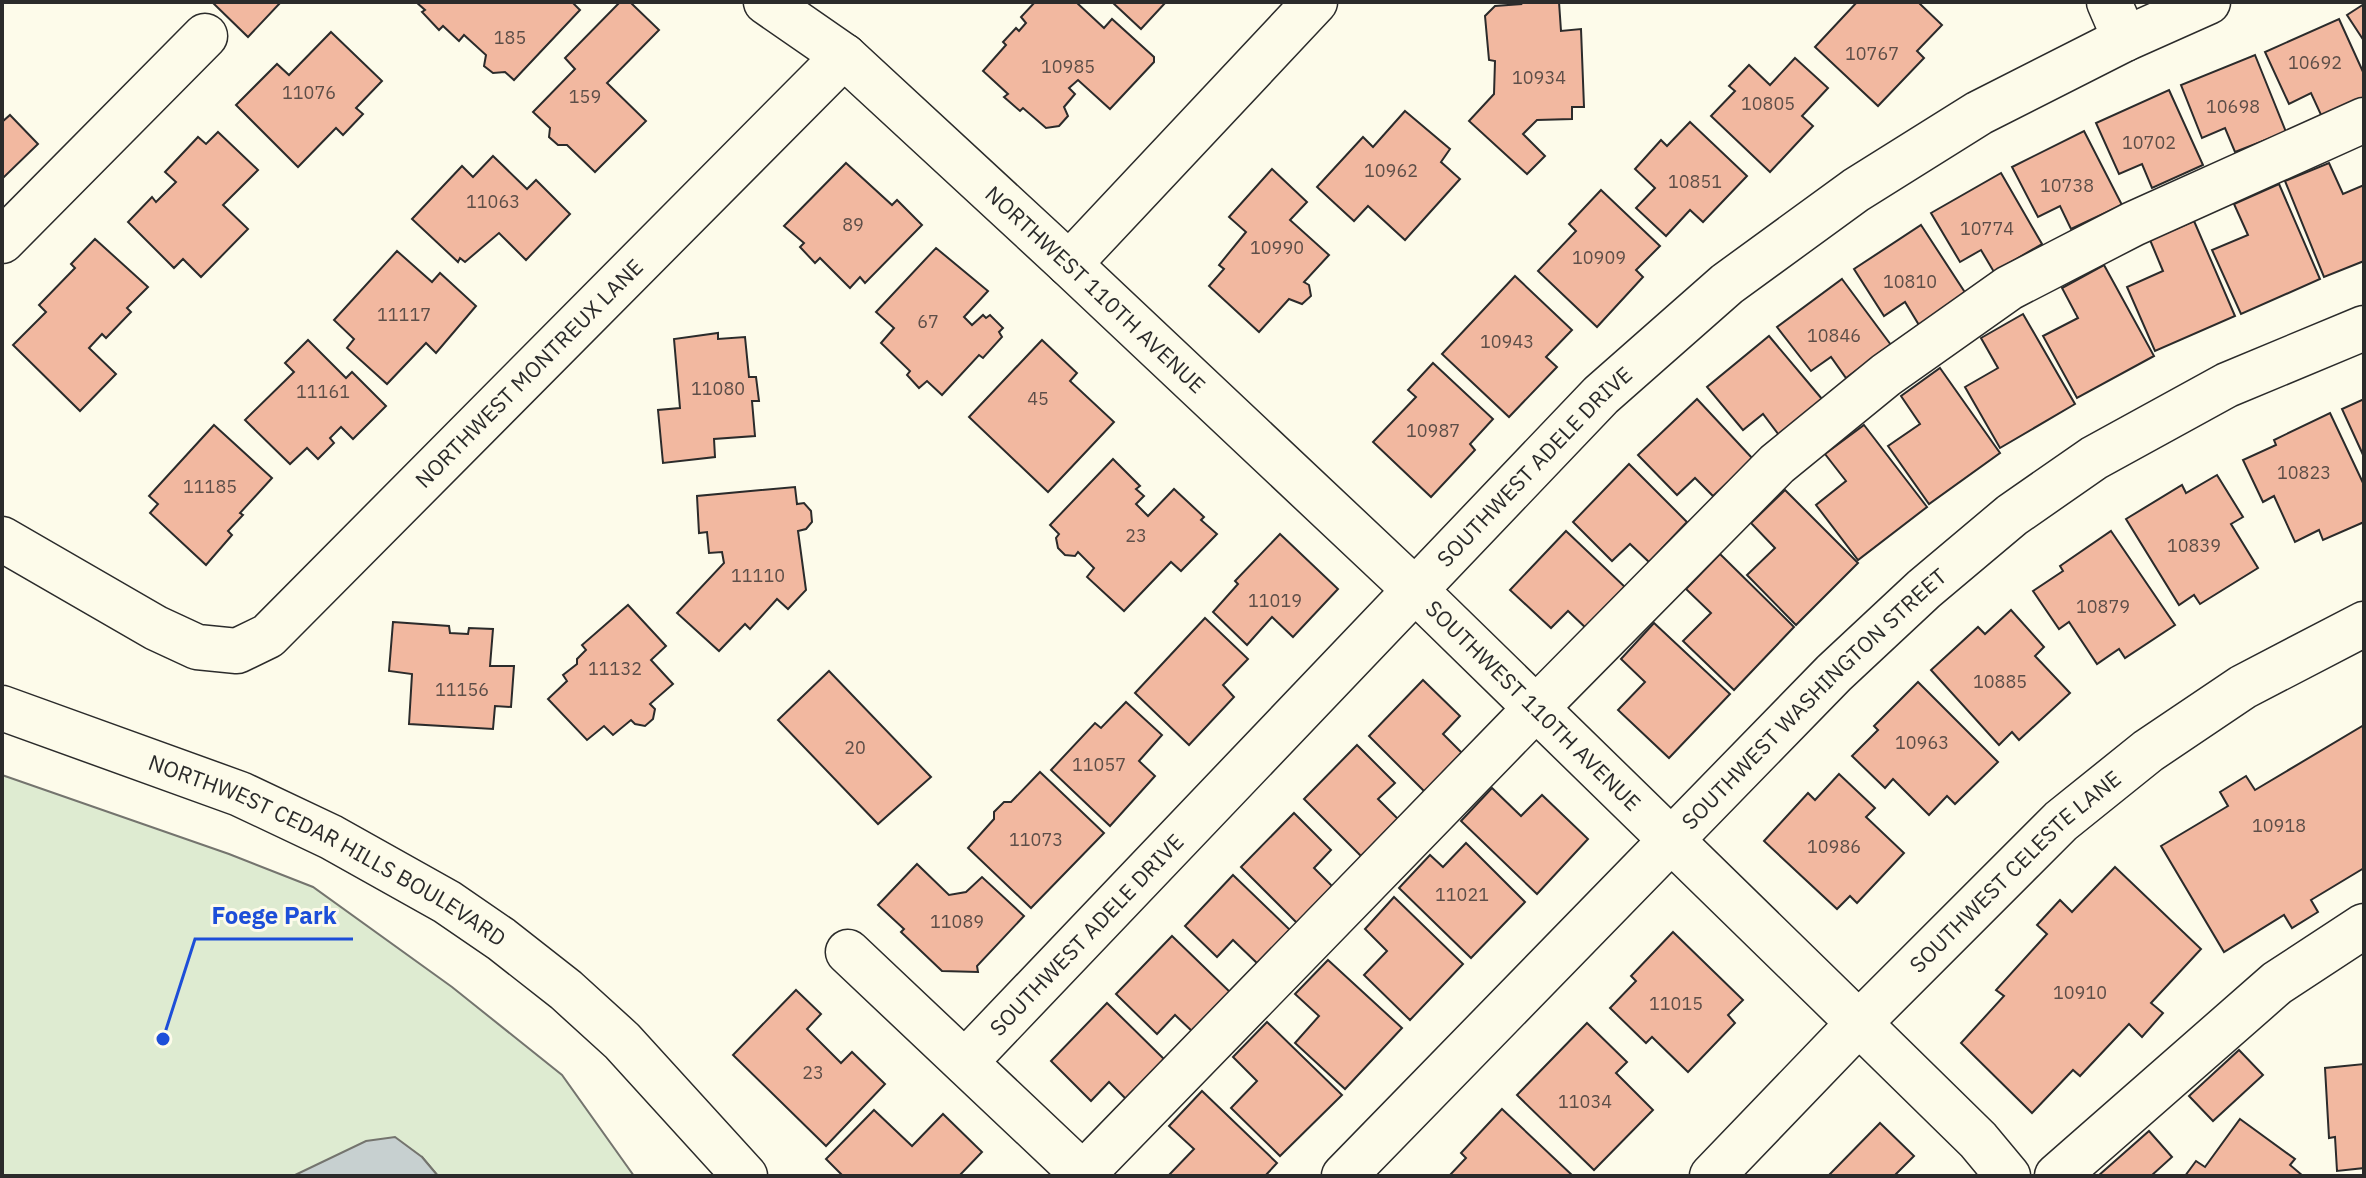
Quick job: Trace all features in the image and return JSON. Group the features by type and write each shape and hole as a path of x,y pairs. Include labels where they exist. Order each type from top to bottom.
{"street":[{"name":"NORTHWEST 110TH AVENUE","path":"766,2 844,56 1415,590"},
{"path":"1069,264 1315,2"},
{"name":"SOUTHWEST ADELE DRIVE","path":"965,1062 1601,395 1727,284 1856,190 2117,21 2208,2"},
{"path":"2,241 205,36"},
{"name":"NORTHWEST MONTREUX LANE","path":"2,539 156,628 197,647 237,651 268,636 844,56"},
{"path":"848,952 1084,1175 1777,464 1886,375 2009,288 2133,224 2364,120"},
{"name":"SOUTHWEST WASHINGTON STREET","path":"1344,1176 1834,673 1924,589 2012,515 2094,458 2227,385 2364,328"},
{"name":"SOUTHWEST 110TH AVENUE","path":"1415,590 1978,1140 2008,1176"},
{"name":"SOUTHWEST CELESTE LANE","path":"1712,1176 1859,1023 2061,821 2148,751 2243,687 2364,624"},
{"name":"NORTHWEST CEDAR HILLS BOULEVARD","path":"2,708 240,794 331,837 447,902 566,990 622,1041 745,1176"},
{"path":"2057,1176 2277,983 2362,937"}],"green space":[{"path":"2,775 229,854 313,887 452,987 562,1075 634,1176 438,1176 422,1157 356,1176 2,1176"}],"shaded area":[{"path":"395,1137 422,1157 438,1176 293,1176 366,1141"}],"building":[{"path":"212,2 281,2 248,37"},
{"path":"416,2 572,2 580,10 514,80 505,72 493,73 484,66 486,55 464,35 459,41 443,26 439,30"},
{"path":"620,2 630,2 659,30 607,83 646,121 595,172 567,145 558,145 549,137 550,128 533,112 575,69 565,58"},
{"path":"1035,2 1076,2 1104,28 1112,19 1154,57 1154,62 1110,109 1078,80 1069,88 1075,94 1064,107 1068,116 1059,126 1046,128 1023,108 1020,111 1004,97 1008,94 983,71 1006,45 1003,42 1016,28 1019,31 1026,23 1021,17"},
{"path":"1112,2 1166,2 1141,29"},
{"path":"1520,2 1559,2 1561,31 1581,29 1584,107 1572,107 1572,119 1537,120 1523,134 1545,156 1527,174 1469,121 1494,94 1495,61 1489,60 1485,16 1495,6"},
{"path":"1857,2 1918,2 1942,25 1917,51 1924,58 1878,106 1815,47"},
{"path":"2364,4 2364,41 2347,15"},
{"path":"2339,19 2364,74 2364,98 2322,117 2311,93 2289,104 2265,52"},
{"path":"331,32 382,81 356,108 363,114 343,135 336,128 298,167 236,105 277,64 289,75"},
{"path":"2255,55 2286,132 2235,152 2225,128 2202,138 2181,85"},
{"path":"1795,58 1828,88 1802,116 1813,126 1770,172 1711,116 1735,91 1729,86 1749,65 1770,85"},
{"path":"2169,90 2203,165 2152,188 2142,164 2119,174 2096,123"},
{"path":"1405,111 1450,149 1441,162 1460,179 1405,240 1368,206 1354,221 1317,187 1363,137 1373,147"},
{"path":"10,115 38,144 2,179 2,122"},
{"path":"1690,122 1747,176 1703,222 1690,210 1666,236 1636,208 1655,188 1635,169 1661,140 1667,146"},
{"path":"2084,131 2122,205 2071,229 2060,206 2038,217 2012,167"},
{"path":"218,132 258,170 223,205 248,229 201,277 183,259 174,268 128,222 152,197 156,202 176,182 165,172 198,137 206,144"},
{"path":"493,156 527,189 536,180 570,214 526,260 499,233 465,262 460,258 458,262 412,219 462,166 473,177"},
{"path":"846,163 892,205 897,200 922,225 865,283 860,277 850,288 820,258 815,263 800,247 804,243 784,226"},
{"path":"2329,163 2343,194 2364,185 2364,261 2324,277 2285,181"},
{"path":"1272,169 1307,202 1290,220 1329,255 1304,282 1309,285 1311,296 1302,304 1289,299 1259,332 1209,286 1224,269 1219,265 1246,232 1229,217"},
{"path":"2001,173 2042,244 1994,272 1981,250 1960,262 1931,213"},
{"path":"2279,184 2320,279 2241,314 2212,250 2248,235 2234,204"},
{"path":"1601,190 1660,246 1636,270 1643,277 1597,327 1538,271 1576,231 1569,224"},
{"path":"2194,221 2235,316 2155,351 2127,287 2163,271 2150,240"},
{"path":"1921,225 1966,294 1919,325 1905,302 1884,316 1854,269"},
{"path":"95,239 148,287 127,308 131,312 106,338 102,334 89,348 116,374 80,411 13,345 46,312 39,305 75,268 71,264"},
{"path":"936,248 988,291 964,317 972,325 983,315 986,318 990,315 1003,328 999,332 1002,337 983,358 979,355 942,395 927,381 919,388 907,375 910,371 881,343 894,328 876,312"},
{"path":"397,251 432,282 440,273 476,306 436,353 426,343 387,384 347,348 354,339 334,320"},
{"path":"2104,265 2154,356 2077,398 2043,336 2078,318 2062,288"},
{"path":"1515,276 1572,330 1546,357 1557,367 1509,417 1442,354"},
{"path":"1842,279 1891,345 1846,378 1831,357 1811,371 1777,327"},
{"path":"2023,314 2075,404 2000,448 1965,387 1998,368 1981,338"},
{"path":"718,333 718,339 745,337 749,377 756,377 759,401 752,401 755,436 714,439 715,457 663,463 658,410 680,408 674,339"},
{"path":"1769,336 1822,399 1779,435 1763,414 1743,430 1707,387"},
{"path":"308,340 346,378 352,372 386,406 353,439 341,427 330,438 334,443 318,459 307,448 290,464 245,420 294,372 285,363"},
{"path":"1042,340 1077,373 1070,381 1114,422 1048,492 969,417"},
{"path":"1433,363 1493,419 1470,444 1475,450 1431,497 1373,442 1416,397 1408,390"},
{"path":"1940,368 2000,453 1929,504 1888,446 1920,424 1901,396"},
{"path":"1697,399 1753,459 1713,496 1695,478 1677,495 1638,455"},
{"path":"2364,399 2364,457 2342,409"},
{"path":"2330,413 2364,485 2364,522 2323,540 2319,530 2295,542 2274,496 2263,502 2243,460 2276,445 2274,440"},
{"path":"214,425 272,478 240,513 243,515 228,531 232,535 206,565 150,513 158,504 149,496"},
{"path":"1864,425 1927,507 1858,560 1816,505 1846,481 1825,454"},
{"path":"1113,459 1140,486 1136,489 1144,496 1136,504 1148,516 1174,489 1217,534 1181,571 1171,562 1124,611 1087,577 1094,568 1078,552 1075,556 1065,555 1058,548 1056,538 1059,534 1050,525"},
{"path":"1629,464 1687,522 1649,562 1630,544 1612,561 1573,522"},
{"path":"2217,475 2243,517 2231,524 2258,568 2200,604 2194,595 2179,605 2126,519 2182,485 2186,493"},
{"path":"795,487 797,504 804,503 811,511 812,522 806,529 798,531 806,590 788,609 777,599 750,629 745,624 719,651 677,613 724,563 722,552 709,553 707,532 699,533 697,496"},
{"path":"1785,490 1858,563 1796,625 1747,575 1775,548 1751,523"},
{"path":"1566,531 1626,588 1587,629 1568,611 1551,628 1510,590"},
{"path":"2111,531 2175,625 2125,658 2119,649 2097,664 2069,622 2059,629 2033,591 2063,571 2060,566"},
{"path":"1280,534 1338,589 1293,637 1272,617 1247,645 1213,612 1238,584 1235,581"},
{"path":"1720,554 1794,627 1734,690 1683,641 1711,613 1686,589"},
{"path":"628,605 666,646 651,660 673,684 650,704 655,709 653,719 645,726 631,720 613,735 604,726 587,740 548,699 567,681 563,675 577,664 577,659 586,650 582,645"},
{"path":"2011,610 2044,647 2035,656 2070,693 2019,740 2012,732 1999,745 1931,670 1978,627 1985,634"},
{"path":"1205,618 1248,659 1223,685 1234,697 1189,745 1135,693"},
{"path":"393,622 449,626 450,633 468,634 469,628 493,629 490,666 514,666 511,707 495,706 493,729 409,724 412,674 389,671"},
{"path":"1654,623 1730,694 1669,758 1618,710 1645,682 1621,659"},
{"path":"829,671 931,777 878,824 778,720"},
{"path":"1423,680 1460,716 1443,734 1463,754 1425,792 1369,736"},
{"path":"1918,682 1998,762 1955,804 1947,796 1929,815 1893,779 1885,788 1852,756 1878,730 1874,726"},
{"path":"1126,702 1162,735 1139,761 1155,776 1110,826 1051,770 1095,723 1101,728"},
{"path":"2364,725 2364,868 2311,900 2318,912 2292,928 2284,915 2224,952 2161,846 2228,806 2220,792 2246,776 2255,790"},
{"path":"1357,745 1395,783 1378,799 1398,819 1361,856 1304,799"},
{"path":"1040,772 1104,833 1031,908 968,848 994,819 994,812 1004,802 1011,802"},
{"path":"1839,774 1875,808 1866,817 1904,853 1857,903 1850,896 1837,909 1764,841 1808,793 1815,800"},
{"path":"1492,788 1521,816 1542,795 1588,839 1537,894 1461,821"},
{"path":"1294,813 1331,850 1314,868 1333,887 1298,924 1241,867"},
{"path":"1466,843 1525,902 1471,958 1399,888 1430,855 1443,867"},
{"path":"917,864 949,895 966,892 982,877 1024,916 977,966 978,972 942,971 878,905"},
{"path":"2115,867 2201,949 2151,1003 2163,1013 2142,1037 2129,1024 2080,1076 2073,1070 2032,1113 1961,1043 2004,996 1996,990 2047,934 2037,925 2060,900 2072,912"},
{"path":"1233,875 1290,930 1258,964 1233,940 1217,957 1185,926"},
{"path":"1394,897 1463,964 1410,1020 1364,975 1387,951 1365,929"},
{"path":"1673,932 1743,1000 1728,1015 1735,1023 1688,1072 1652,1037 1646,1043 1610,1008 1636,981 1631,976"},
{"path":"1172,936 1232,994 1194,1033 1175,1015 1157,1034 1116,994"},
{"path":"1328,960 1402,1028 1345,1089 1295,1043 1319,1016 1295,994"},
{"path":"796,990 821,1014 807,1029 841,1063 852,1052 885,1084 826,1146 733,1055"},
{"path":"1107,1003 1166,1061 1127,1100 1109,1082 1091,1101 1051,1061"},
{"path":"1267,1022 1342,1095 1280,1156 1231,1108 1257,1081 1233,1057"},
{"path":"1587,1023 1627,1062 1616,1073 1653,1110 1594,1170 1517,1095"},
{"path":"2239,1050 2263,1075 2213,1121 2189,1096"},
{"path":"2364,1064 2364,1168 2337,1171 2335,1137 2329,1138 2325,1068"},
{"path":"1202,1091 1277,1163 1265,1176 1168,1176 1194,1149 1169,1126"},
{"path":"1502,1109 1573,1176 1449,1176 1466,1158 1461,1153"},
{"path":"874,1110 912,1146 943,1114 982,1152 959,1176 843,1176 826,1159"},
{"path":"2240,1119 2295,1159 2290,1165 2303,1176 2185,1176 2196,1161 2205,1167"},
{"path":"1880,1123 1914,1156 1894,1176 1828,1176"},
{"path":"2149,1131 2172,1157 2151,1176 2098,1176"}],"place":[{"name":"Foege Park","path":"163,1039"}]}
